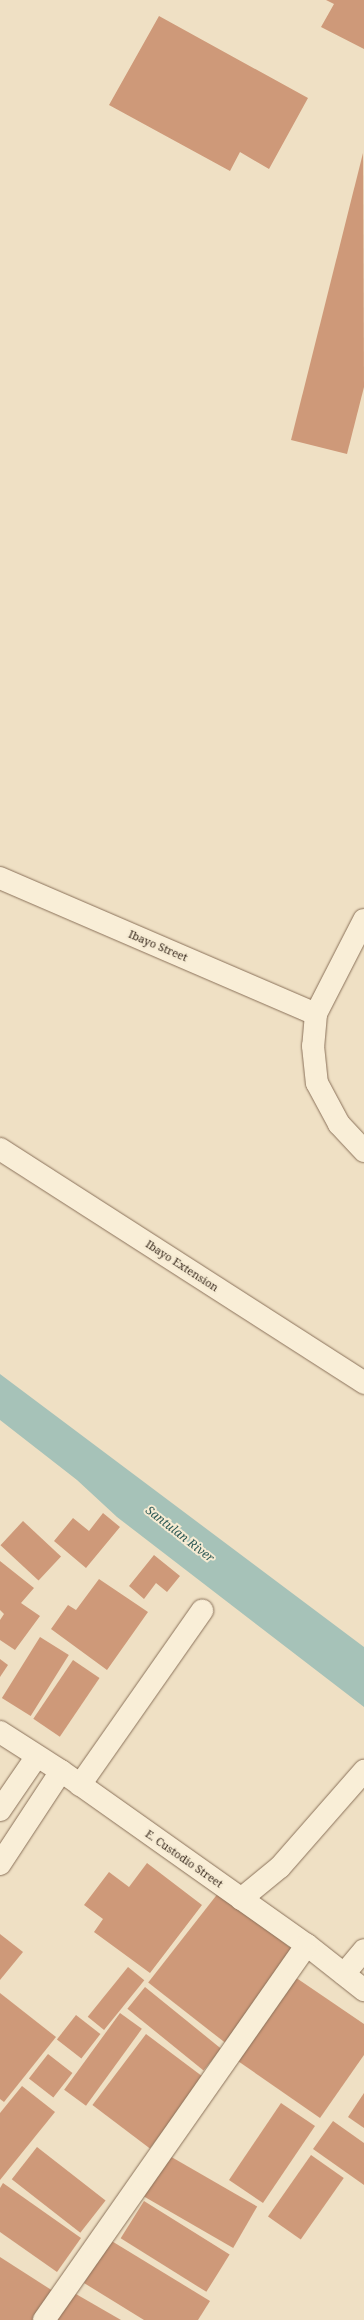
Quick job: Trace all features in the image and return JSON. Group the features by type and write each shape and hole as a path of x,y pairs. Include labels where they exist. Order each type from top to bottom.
{"street":[{"name":"Ibayo Street","path":"0,878 316,1014"},
{"path":"364,920 316,1014 313,1046 318,1083 339,1124 364,1151"},
{"name":"Ibayo Extension","path":"0,1149 364,1383"},
{"path":"80,1785 202,1611"},
{"name":"E. Custodio Street","path":"0,1732 61,1771 307,1945 364,1990"},
{"path":"0,1810 37,1756"},
{"path":"0,1864 61,1771"},
{"path":"240,1899 280,1868 364,1771"},
{"path":"44,2320 307,1945"},
{"path":"344,1974 364,1950"}],"water":[{"name":"Santulan River","path":"0,1374 364,1647 364,1707 117,1517 77,1480 0,1420"}],"building":[{"path":"326,0 364,0 364,49 321,27 334,4"},
{"path":"159,16 308,98 269,169 240,152 230,171 109,105"},
{"path":"363,153 364,387 347,454 291,440"},
{"path":"103,1513 120,1527 86,1568 54,1541 73,1518 89,1531"},
{"path":"23,1521 61,1556 39,1581 0,1545"},
{"path":"154,1555 180,1576 167,1592 156,1583 144,1599 129,1586"},
{"path":"0,1561 34,1588 21,1603 40,1616 15,1650 0,1640 0,1620 4,1614 0,1610"},
{"path":"99,1579 148,1612 107,1670 51,1629 68,1605 76,1610"},
{"path":"40,1637 69,1655 31,1716 2,1698"},
{"path":"0,1659 8,1665 0,1677"},
{"path":"73,1660 100,1678 60,1737 33,1719"},
{"path":"147,1863 202,1905 150,1973 94,1932 103,1919 84,1905 109,1872 129,1887"},
{"path":"219,1892 295,1952 225,2042 148,1983"},
{"path":"0,1934 23,1952 0,1980"},
{"path":"128,1967 144,1980 104,2030 88,2017"},
{"path":"292,1975 364,2024 364,2055 320,2118 235,2059"},
{"path":"145,1987 221,2049 204,2070 127,2009"},
{"path":"0,1993 56,2037 4,2102 0,2099"},
{"path":"120,2013 142,2029 86,2106 64,2090"},
{"path":"76,2015 100,2034 81,2059 57,2039"},
{"path":"146,2034 204,2077 150,2148 92,2105"},
{"path":"48,2054 72,2073 53,2098 29,2078"},
{"path":"22,2086 55,2112 0,2180 0,2113"},
{"path":"364,2093 364,2128 348,2117"},
{"path":"281,2103 315,2126 263,2203 229,2180"},
{"path":"333,2121 364,2143 364,2185 313,2149"},
{"path":"37,2147 106,2201 80,2233 12,2179"},
{"path":"168,2155 257,2206 233,2248 144,2197"},
{"path":"311,2155 344,2178 301,2239 268,2216"},
{"path":"3,2183 81,2238 57,2272 0,2232 0,2188"},
{"path":"144,2201 230,2255 206,2292 121,2238"},
{"path":"110,2240 210,2301 198,2320 144,2320 84,2283"},
{"path":"0,2257 53,2291 34,2320 0,2320"},
{"path":"69,2290 121,2320 52,2320"}]}
